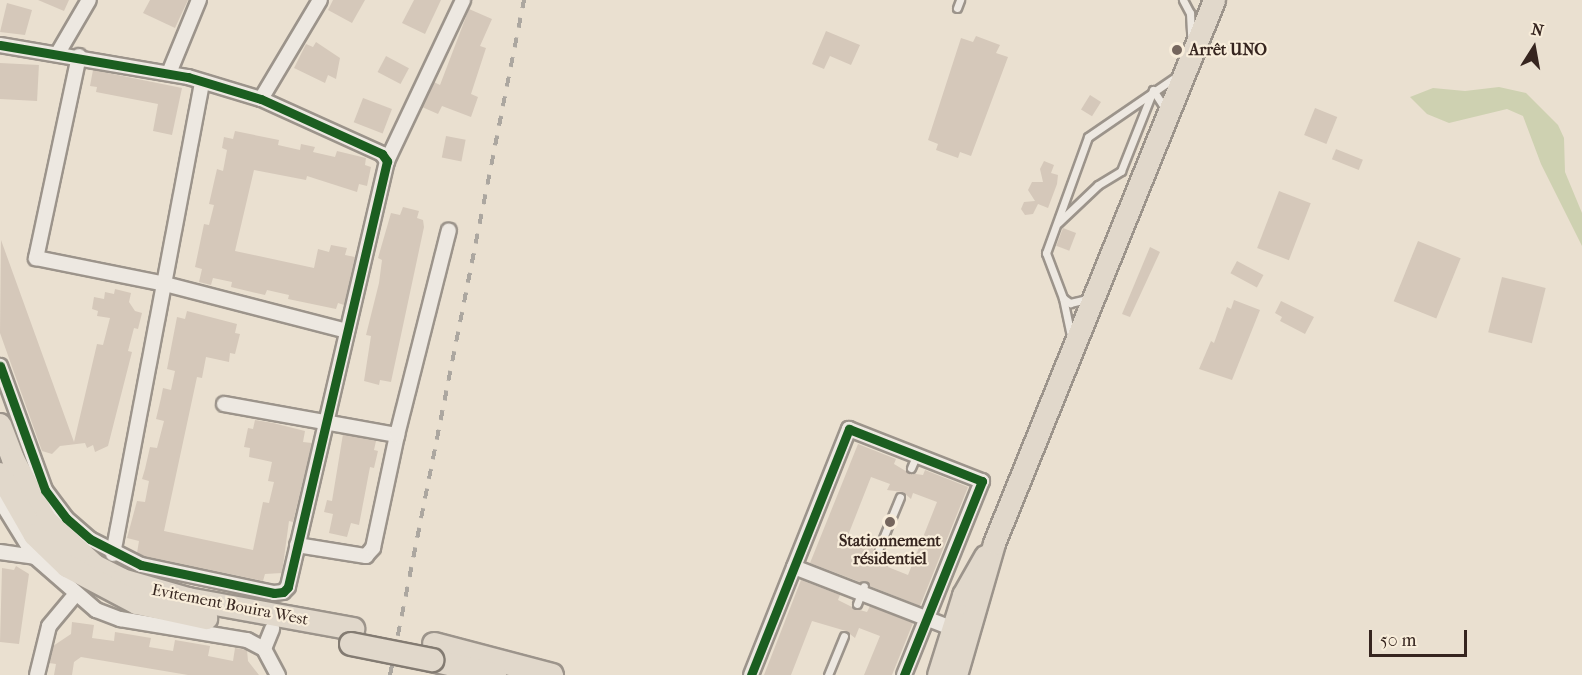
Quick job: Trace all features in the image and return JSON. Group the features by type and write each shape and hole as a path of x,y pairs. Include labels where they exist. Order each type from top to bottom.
{"highway":[{"name":"Evitement Bouira West","path":"0,425 17,468 45,520 95,566 122,580 188,599 433,652 468,665"},
{"name":"Evitement Bouira West","path":"0,474 35,536 92,582 137,603 268,639 352,636"},
{"path":"468,665 495,675"},
{"path":"468,665 552,675"}],"main road":[{"path":"956,675 994,543 1208,9"},
{"path":"938,675 951,628 973,573 994,543"}],"street":[{"path":"58,52 89,0"},
{"path":"169,74 199,0"},
{"path":"261,99 320,0"},
{"path":"0,366 45,490 66,518 112,554 141,565 274,593 288,587 387,161 463,0"},
{"path":"0,45 58,52 169,74 261,99 381,154 387,161"},
{"path":"79,56 36,258 165,284 347,331"},
{"path":"112,554 202,82"},
{"path":"297,545 366,556 373,548 397,435 449,230"},
{"path":"224,404 326,420 397,435"},
{"path":"751,675 849,429 914,462 982,481 904,675"},
{"path":"0,500 35,557 75,595 96,610 120,619 248,640 268,639 278,675"},
{"path":"0,552 35,557"},
{"path":"794,567 951,628"},
{"path":"37,675 49,626 75,595"}],"lane":[{"path":"957,8 960,0"},
{"path":"1073,350 1063,298 1046,254 1088,137 1188,62 1191,20 1183,0"},
{"path":"1153,90 1163,102 1164,121"},
{"path":"1056,225 1098,185 1122,171 1153,90"},
{"path":"1063,298 1078,303 1098,288"},
{"path":"879,548 900,497"},
{"path":"828,675 844,636"}],"green space":[{"path":"1499,87 1526,93 1558,125 1564,138 1565,172 1582,213 1582,246 1541,164 1523,116 1507,109 1449,123 1427,114 1410,97 1433,88 1465,91"}],"building":[{"path":"38,0 69,0 64,11"},
{"path":"150,0 188,0 175,28 143,13"},
{"path":"333,0 365,0 352,23 328,10"},
{"path":"414,0 441,0 425,34 402,23"},
{"path":"7,3 32,10 25,35 0,32"},
{"path":"469,9 492,19 480,46 486,48 471,94 478,97 471,117 442,106 438,114 422,107 434,82 440,85"},
{"path":"826,31 860,45 851,65 830,56 824,69 812,64"},
{"path":"976,36 1000,45 996,53 1008,57 971,156 960,152 958,158 936,150 938,144 928,140 961,38 973,42"},
{"path":"316,42 340,58 336,79 328,75 325,83 294,68 306,44 313,47"},
{"path":"386,56 409,68 401,84 378,72"},
{"path":"0,63 39,65 37,101 0,99"},
{"path":"93,70 182,88 172,135 153,131 158,104 96,92 97,87 90,86"},
{"path":"1090,95 1101,102 1092,116 1081,109"},
{"path":"363,98 392,109 383,133 354,122"},
{"path":"1315,108 1337,117 1326,144 1304,135"},
{"path":"235,131 279,140 278,145 300,150 301,144 315,147 313,152 335,157 337,151 366,158 365,165 371,167 367,186 359,184 357,192 307,176 306,180 254,170 235,251 314,268 318,249 329,252 331,245 347,248 345,255 355,257 344,305 338,303 336,309 288,299 289,295 267,290 265,295 231,287 232,282 213,278 211,285 199,282 202,269 195,267 204,224 209,225 214,205 209,204 217,169 223,171 227,150 222,148 224,137 233,139"},
{"path":"446,136 466,140 461,161 442,158"},
{"path":"1336,149 1363,160 1359,170 1332,159"},
{"path":"1044,161 1054,165 1051,173 1058,175 1057,184 1048,208 1038,204 1033,214 1025,215 1021,209 1024,202 1035,201 1028,190 1032,182 1043,182 1040,169"},
{"path":"1279,191 1311,203 1289,260 1257,248"},
{"path":"403,207 419,211 417,218 423,220 424,227 391,382 380,380 379,385 364,381 371,336 366,335 379,283 382,260 378,258 391,213 400,215"},
{"path":"1063,228 1076,233 1069,251 1056,246"},
{"path":"1,240 74,442 97,344 103,345 110,318 97,316 98,311 92,309 94,297 104,299 105,292 114,294 115,289 131,293 129,302 135,311 142,313 138,329 134,328 128,351 132,352 108,446 95,452 93,445 87,448 85,443 60,446 52,454 42,451 0,333"},
{"path":"1418,241 1461,258 1436,318 1394,301"},
{"path":"1150,247 1160,252 1130,317 1122,314"},
{"path":"1237,261 1263,275 1257,287 1230,273"},
{"path":"1502,277 1546,288 1532,343 1488,332"},
{"path":"1234,300 1260,310 1232,380 1199,369 1211,341 1214,343 1227,307 1231,309"},
{"path":"1281,301 1314,317 1305,334 1280,321 1282,317 1275,313"},
{"path":"187,311 237,324 235,333 240,334 235,354 230,353 229,362 206,357 202,378 197,377 164,531 253,550 263,502 269,503 274,482 268,481 272,462 249,457 250,448 244,447 248,428 253,429 255,420 273,423 305,431 303,442 312,443 293,522 289,521 282,573 265,574 263,581 144,556 137,553 139,541 127,538 137,501 145,502 149,481 142,479 150,447 157,448 164,421 156,419 163,388 171,390 175,371 167,369 177,317 185,319"},
{"path":"343,434 376,441 374,450 378,451 374,468 370,467 359,525 351,523 347,537 329,533 333,514 324,512 327,500 332,501"},
{"path":"858,444 896,459 894,464 909,473 923,475 925,470 968,487 920,606 870,586 865,581 860,582 810,563","holes":["871,477 890,484 887,490 903,492 911,499 913,493 937,502 908,575 888,567 892,556 847,538"]},
{"path":"16,566 29,574 19,644 0,642 2,568 14,570"},
{"path":"801,580 840,595 838,600 856,609 867,612 870,606 913,623 892,675 864,675 880,636 859,628 855,638 846,631 812,621 791,675 764,675"},
{"path":"72,622 94,625 92,638 114,641 115,632 151,638 149,647 173,651 175,640 210,646 208,656 233,661 235,648 247,650 248,661 259,675 188,675 81,657 74,662 72,675 54,675 56,664 49,663 53,646 71,634"}],"railway":[{"path":"390,675 524,0"}],"cycle path":[{"path":"0,45 188,77 261,99 382,154 387,161 288,587 283,592 274,593 141,565 90,539 66,518 45,490 0,366"},
{"path":"751,675 849,429 982,481 904,675"}],"place":[{"name":"Arrêt UNO","path":"1177,50"},
{"name":"Stationnement résidentiel","path":"890,522"}]}
